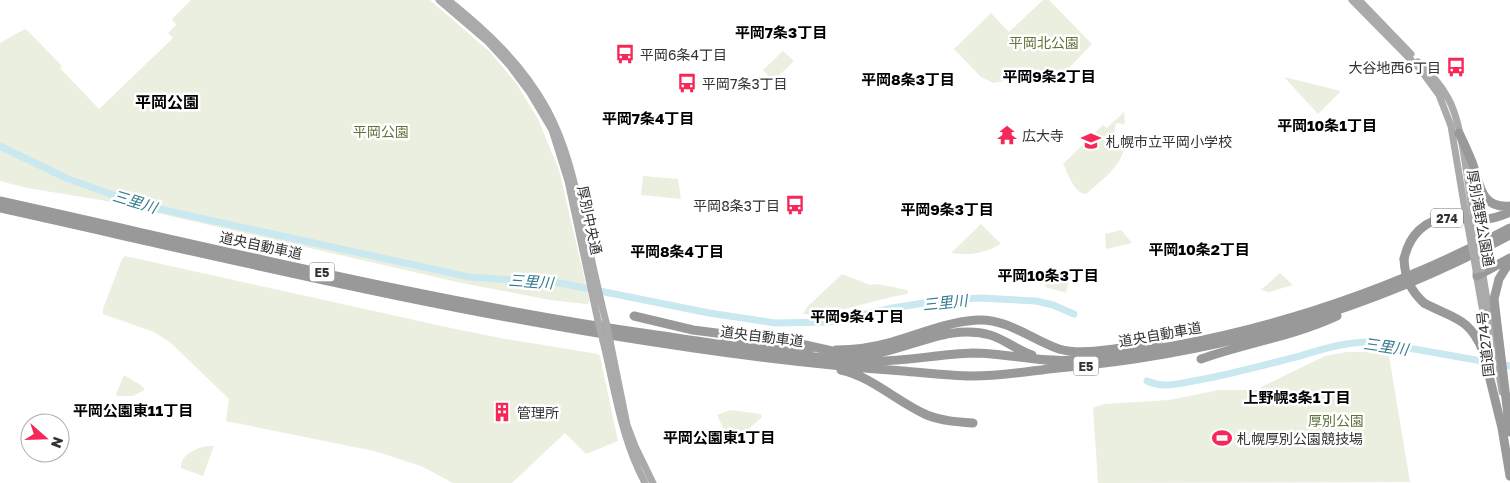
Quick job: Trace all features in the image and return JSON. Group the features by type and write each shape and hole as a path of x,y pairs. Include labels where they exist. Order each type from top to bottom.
{"highway":[{"path":"1459,133 1483,194 1495,205 1501,207 1510,206"},
{"name":"道央自動車道","path":"0,201 452,300 574,323 779,353 861,361 882,361 972,353 1068,361 1170,347 1224,336 1291,318 1381,288 1462,253 1510,228"},
{"name":"道央自動車道","path":"0,208 447,306 596,334 760,358 972,376 1093,365 1146,358 1222,343 1292,325 1383,294 1466,258 1510,235"},
{"name":"国道274号","path":"1498,385 1478,339 1468,325 1424,303 1416,295 1407,280 1404,259 1413,236 1426,224 1434,220 1448,218 1494,218 1510,212"},
{"path":"1479,272 1510,258"},
{"name":"国道274号","path":"1507,429 1498,385 1494,351 1494,299 1499,279 1510,262"},
{"path":"1202,359 1229,349 1321,323 1383,294"},
{"path":"634,316 707,332 801,344 841,353 860,355 885,352 954,333 976,332 990,335 1022,352 1040,358 1068,361"},
{"path":"646,334 715,338 815,350 846,350 883,344 953,323 977,320 1000,323 1058,348 1077,353 1131,346 1160,339"},
{"path":"760,358 848,372 867,380 928,416 946,421 973,423"},
{"name":"274","path":"1507,429 1510,476"}],"main road":[{"name":"厚別中央通","path":"439,0 498,52 522,81 552,130 568,181 594,282"},
{"name":"厚別中央通","path":"448,0 502,48 524,74 547,110 566,153 574,180 602,322 628,425 635,446 653,483"},
{"name":"厚別滝野公園通","path":"1352,0 1420,69 1439,95 1451,126 1469,209"},
{"name":"厚別滝野公園通","path":"1359,0 1438,83 1450,103 1459,133 1479,272 1494,351"},
{"name":"厚別中央通","path":"607,341 622,427 636,466 645,483"}],"green space":[{"name":"平岡公園","path":"191,0 430,0 490,52 516,83 538,119 559,170 590,302 586,304 550,300 457,282 101,200 27,188 0,181 0,43 25,29 28,31 62,66 60,68 99,109 173,38 168,33 176,25 172,19"},
{"name":"平岡北公園","path":"1043,0 1049,0 1092,44 1067,70 993,83 981,77 954,49 991,13 1009,32"},
{"path":"783,51 793,62 773,81 763,70"},
{"path":"1284,77 1341,91 1318,114"},
{"path":"1124,112 1125,124 1116,123 1112,143 1117,149 1124,150 1122,157 1103,180 1086,194 1082,193 1075,187 1063,164 1103,125 1107,128"},
{"path":"643,176 678,179 681,199 641,195"},
{"path":"981,224 1001,244 977,253 951,253"},
{"path":"1121,230 1132,243 1106,249 1105,234"},
{"path":"125,256 451,328 598,354 600,356 618,441 586,454 565,433 512,483 453,483 421,466 374,451 226,421 229,399 171,343 154,332 103,314 103,309 122,259"},
{"path":"1053,271 1068,276 1069,281 1066,293 1045,287 1049,274"},
{"path":"1280,273 1293,285 1269,292 1261,290"},
{"path":"842,274 870,285 878,284 907,290 908,294 829,312 803,314 807,307"},
{"name":"厚別公園","path":"1347,352 1365,352 1389,356 1410,482 1098,483 1093,408 1104,404 1169,400 1219,390 1260,390 1261,387 1325,356"},
{"path":"124,375 141,385 145,390 133,396 117,396 116,394"},
{"path":"730,410 761,414 762,417 733,443 727,436 717,415"},
{"path":"214,446 203,476 181,468 181,463 186,456 194,450"}],"waterway":[{"name":"三里川","path":"0,146 66,178 141,205 469,277 560,283 709,313 775,323 828,322 936,301 980,298 1036,301 1053,305 1074,314"},
{"name":"三里川","path":"1147,381 1160,385 1179,384 1236,372 1335,346 1365,342 1375,342 1510,366"}],"place":[{"name":"平岡6条4丁目","path":"625,54"},
{"name":"大谷地西6丁目","path":"1456,67"},
{"name":"平岡7条3丁目","path":"687,83"},
{"name":"広大寺","path":"1007,135"},
{"name":"札幌市立平岡小学校","path":"1091,141"},
{"name":"平岡8条3丁目","path":"795,205"},
{"name":"管理所","path":"502,412"},
{"name":"札幌厚別公園競技場","path":"1222,438"}],"district":[{"name":"平岡7条3丁目","path":"781,32"},
{"name":"平岡9条2丁目","path":"1049,76"},
{"name":"平岡8条3丁目","path":"908,79"},
{"name":"平岡公園","path":"167,102"},
{"name":"平岡7条4丁目","path":"648,118"},
{"name":"平岡10条1丁目","path":"1327,125"},
{"name":"平岡9条3丁目","path":"947,209"},
{"name":"平岡10条2丁目","path":"1199,249"},
{"name":"平岡8条4丁目","path":"677,251"},
{"name":"平岡10条3丁目","path":"1048,275"},
{"name":"平岡9条4丁目","path":"857,316"},
{"name":"上野幌3条1丁目","path":"1297,397"},
{"name":"平岡公園東11丁目","path":"133,410"},
{"name":"平岡公園東1丁目","path":"719,437"}]}
